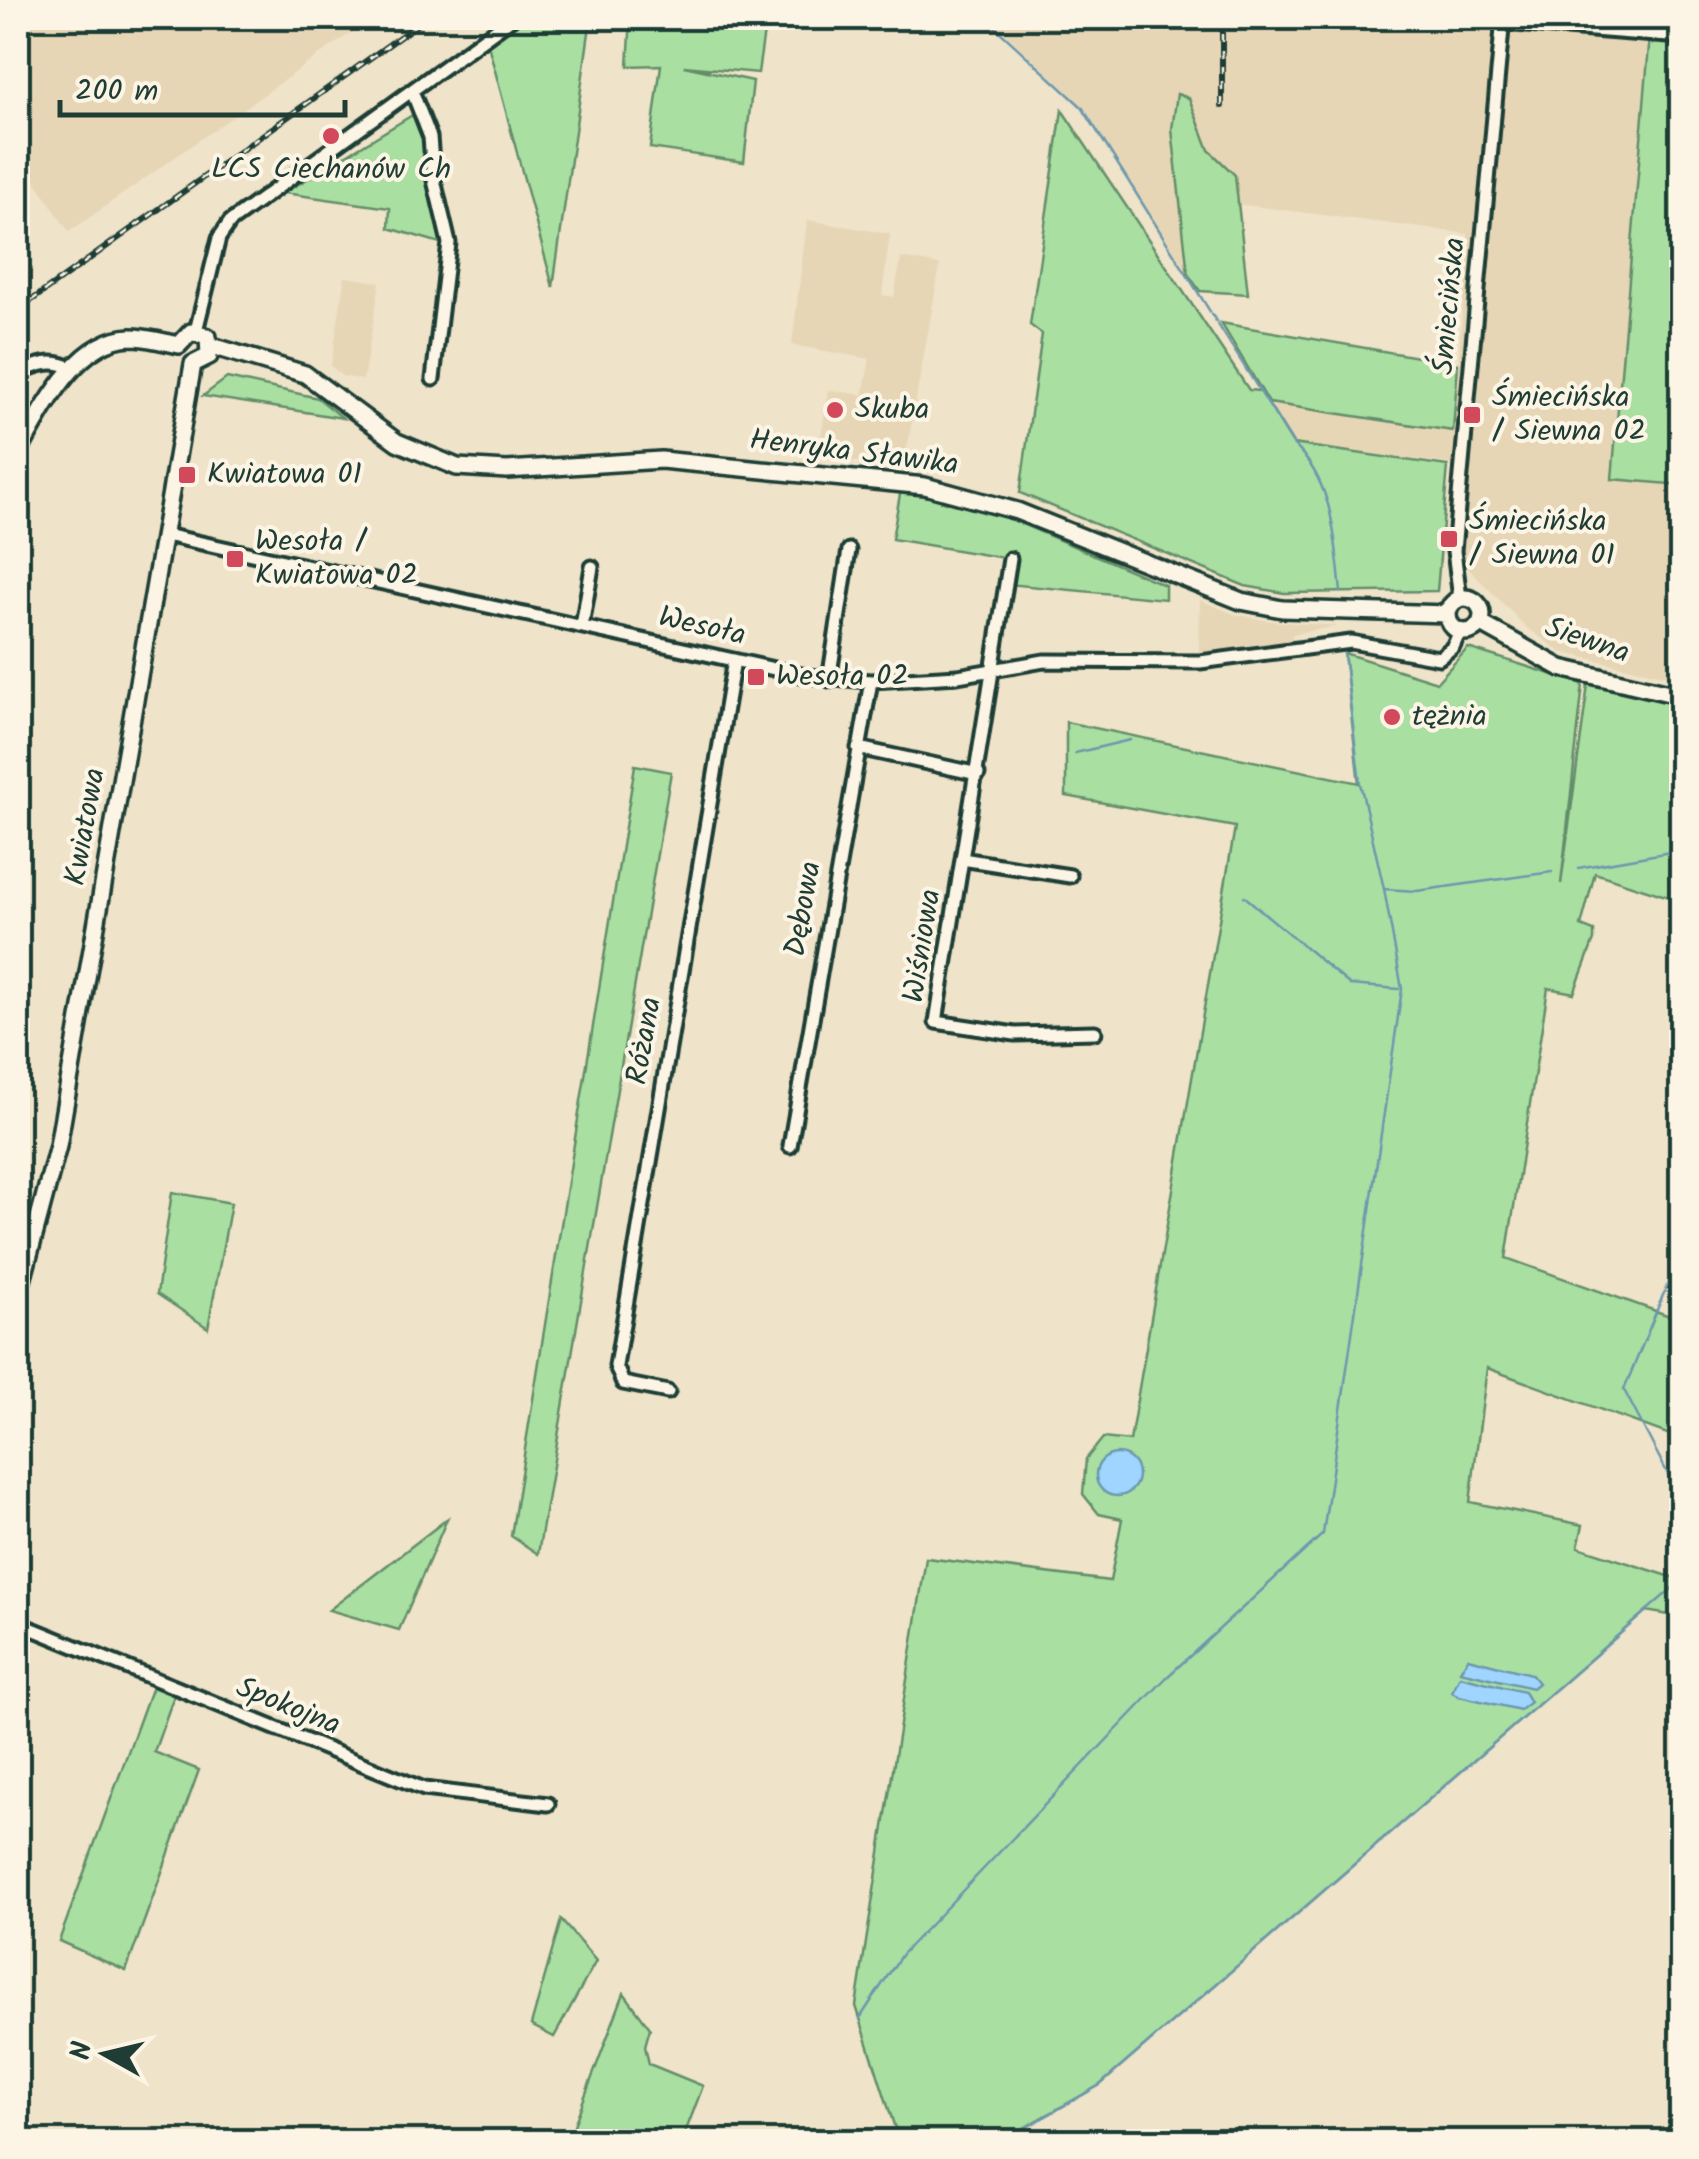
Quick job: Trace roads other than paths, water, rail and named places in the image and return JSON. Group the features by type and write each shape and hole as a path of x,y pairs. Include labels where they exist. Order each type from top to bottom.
{"main road":[{"path":"196,331 208,337 211,351 194,364 182,358 179,344 183,336 196,331"},
{"path":"18,453 73,370 95,348 112,340 146,338 179,344"},
{"name":"Henryka Sławika","path":"211,351 295,369 397,442 457,467 508,470 661,460 925,486 1017,511 1241,601 1282,609 1448,614"},
{"name":"Kwiatowa","path":"18,1296 58,1146 194,364"},
{"path":"1460,598 1478,603 1480,623 1474,630 1460,632 1451,625 1451,604 1460,598"},
{"name":"Siewna","path":"1480,623 1562,668 1682,696"}],"street":[{"path":"196,331 219,238 230,222 512,18"},
{"path":"1502,20 1682,37"},
{"name":"Śmiecińska","path":"1460,598 1454,551 1502,20"},
{"path":"412,91 430,138 433,176 450,243 433,379"},
{"path":"18,373 42,363 61,362 73,370"},
{"name":"Wesoła","path":"165,535 828,680 871,682 1044,662 1200,662 1351,642 1438,658 1453,647 1460,632"},
{"path":"828,680 848,550"},
{"name":"Wiśniowa","path":"1010,559 936,1022 1015,1034 1094,1032"},
{"path":"582,626 592,567"},
{"name":"Różana","path":"668,1392 623,1383 616,1366 734,660"},
{"name":"Dębowa","path":"790,1146 871,682"},
{"path":"858,748 978,774"},
{"name":"Wiśniowa","path":"962,859 1070,876"},
{"name":"Spokojna","path":"18,1623 424,1788 548,1804"}],"water":[{"path":"1117,1454 1132,1460 1138,1475 1132,1490 1117,1496 1102,1490 1096,1475 1102,1460"},
{"path":"1468,1658 1531,1674 1538,1683 1532,1688 1460,1671"},
{"path":"1460,1676 1524,1692 1530,1702 1520,1710 1459,1696 1452,1692"}],"waterway":[{"path":"985,18 1082,107 1293,444 1307,459 1330,513 1341,592"},
{"path":"1344,653 1360,783 1384,889 1417,891 1552,872"},
{"path":"1075,753 1130,740"},
{"path":"1578,868 1682,850"},
{"path":"860,2018 902,1954 1166,1678 1323,1534 1402,989 1384,889"},
{"path":"1244,896 1350,985 1399,989"},
{"path":"1682,1249 1624,1390 1682,1501"},
{"path":"1001,2142 1100,2085 1682,1580"}],"railway":[{"path":"18,310 426,18"},
{"path":"1222,18 1222,106"}],"place":[{"name":"LCS Ciechanów Ch","path":"331,136"},
{"name":"Skuba","path":"835,410"},
{"name":"Śmiecińska / Siewna 02","path":"1472,415"},
{"name":"Kwiatowa 01","path":"187,475"},
{"name":"Śmiecińska / Siewna 01","path":"1449,539"},
{"name":"Wesoła / Kwiatowa 02","path":"235,559"},
{"name":"Wesoła 02","path":"756,677"},
{"name":"tężnia","path":"1392,717"}]}
